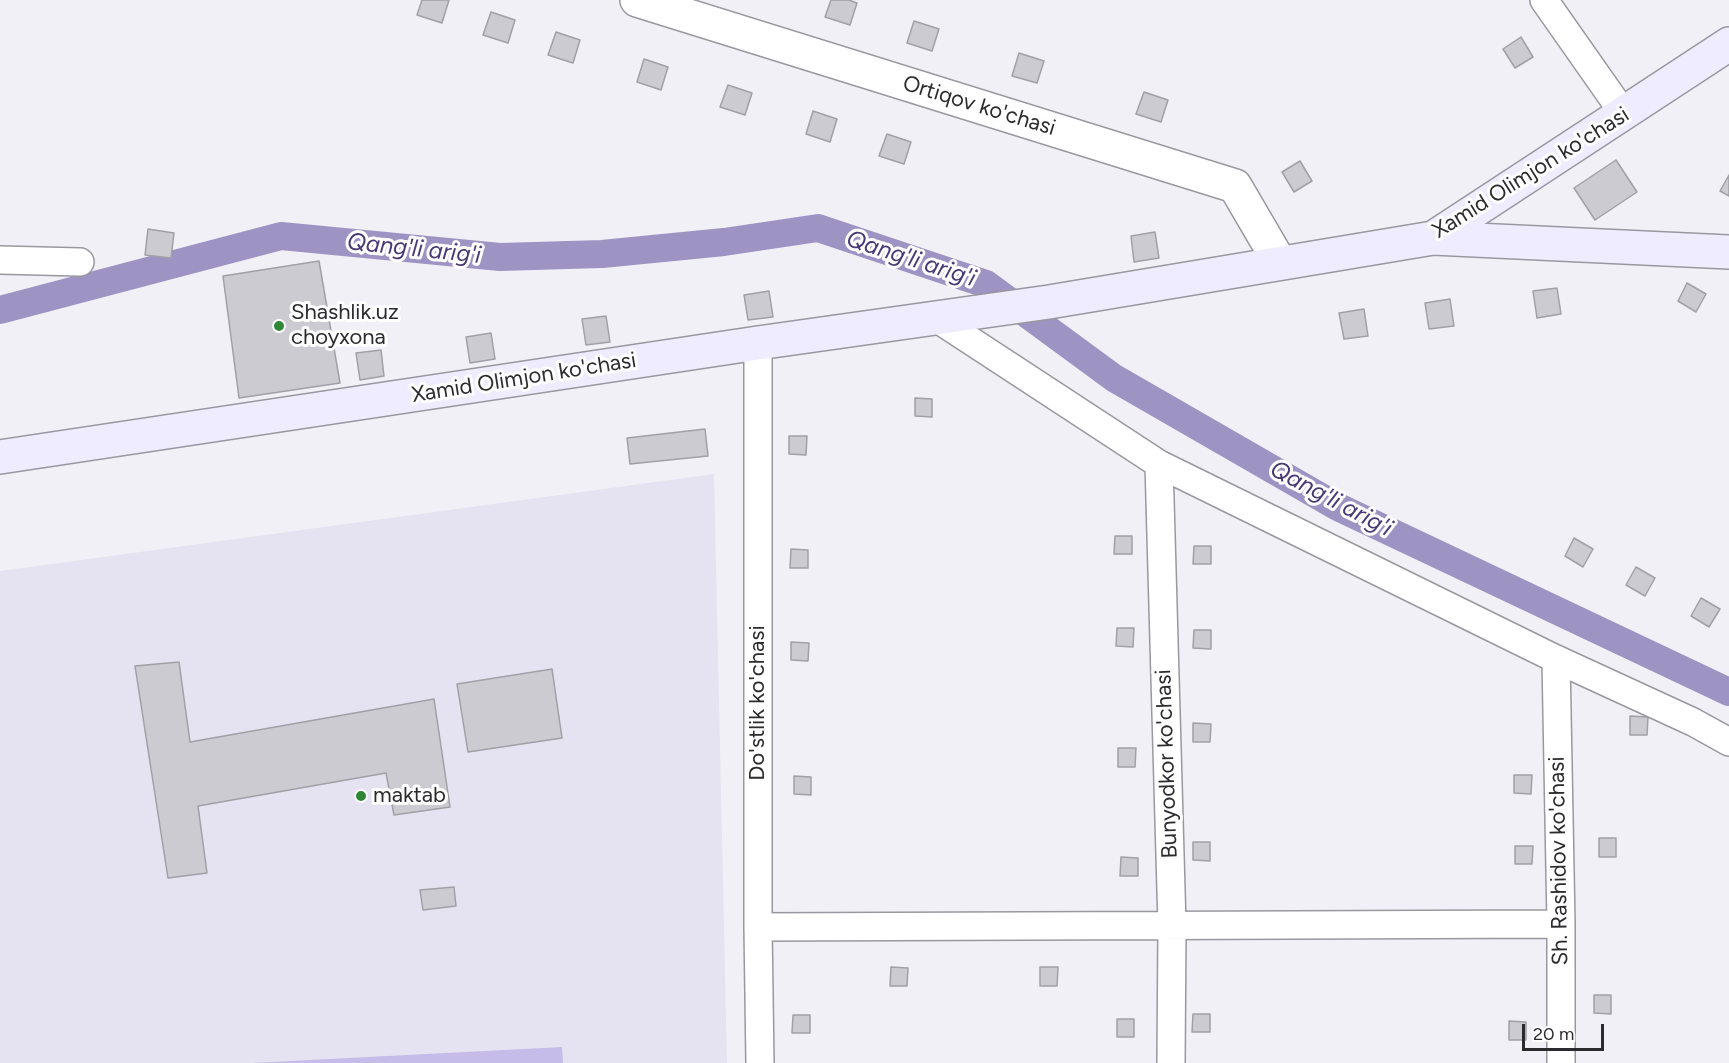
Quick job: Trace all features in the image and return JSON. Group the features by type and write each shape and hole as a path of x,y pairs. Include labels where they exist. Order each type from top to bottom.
{"main road":[{"name":"Xamid Olimjon ko'chasi","path":"0,457 758,343 1049,302 1433,238 1729,44"},
{"path":"1433,238 1729,252"}],"street":[{"name":"Ortiqov ko'chasi","path":"637,0 1235,186 1280,263"},
{"path":"1544,0 1624,114"},
{"path":"0,260 80,262"},
{"path":"936,318 1159,464 1556,659 1693,722 1729,742"},
{"name":"Do'stlik ko'chasi","path":"758,343 760,1063"},
{"name":"Bunyodkor ko'chasi","path":"1159,464 1172,926 1171,1063"},
{"name":"Sh. Rashidov ko'chasi","path":"1556,659 1561,1063"},
{"path":"758,927 1561,924"}],"shaded area":[{"name":"maktab","path":"714,474 727,1063 0,1063 0,571"},
{"path":"562,1047 563,1063 252,1063"}],"building":[{"path":"422,0 449,0 442,23 417,15"},
{"path":"831,0 849,0 857,3 850,25 825,17"},
{"path":"491,12 515,20 508,43 483,35"},
{"path":"914,21 939,29 932,51 907,43"},
{"path":"556,32 580,40 573,63 548,55"},
{"path":"1521,37 1533,57 1515,68 1503,49"},
{"path":"1019,53 1044,61 1037,83 1012,76"},
{"path":"644,59 668,67 661,90 637,82"},
{"path":"728,85 752,93 745,115 720,107"},
{"path":"1144,92 1168,100 1161,122 1136,114"},
{"path":"813,111 837,119 830,142 806,134"},
{"path":"887,134 911,142 904,164 879,156"},
{"path":"1616,160 1637,192 1595,220 1574,188"},
{"path":"1300,161 1312,181 1294,192 1282,172"},
{"path":"1729,175 1729,196 1720,191"},
{"path":"148,229 174,233 171,258 145,255"},
{"path":"1155,232 1159,258 1134,262 1131,236"},
{"path":"319,261 340,383 239,398 223,276"},
{"path":"1687,283 1706,294 1696,312 1678,301"},
{"path":"1557,288 1561,314 1537,318 1533,291"},
{"path":"769,291 773,317 748,320 744,295"},
{"path":"1450,299 1454,326 1429,329 1425,303"},
{"path":"1364,309 1368,336 1344,339 1339,313"},
{"path":"606,316 610,342 586,345 582,319"},
{"path":"491,333 495,359 470,363 466,337"},
{"path":"381,350 384,376 360,380 356,353"},
{"path":"915,398 932,399 932,417 915,416"},
{"path":"705,429 708,456 630,464 627,438"},
{"path":"789,436 807,436 806,455 789,454"},
{"path":"1115,536 1132,536 1132,554 1114,554"},
{"path":"1574,538 1593,549 1583,567 1565,556"},
{"path":"1194,546 1211,546 1211,564 1193,564"},
{"path":"791,549 808,550 808,568 790,568"},
{"path":"1636,567 1655,578 1645,596 1626,585"},
{"path":"1701,598 1720,609 1709,627 1691,616"},
{"path":"1117,628 1134,628 1133,647 1116,646"},
{"path":"1194,630 1211,630 1211,649 1193,648"},
{"path":"791,642 809,643 808,661 791,660"},
{"path":"179,662 190,742 434,699 450,807 394,815 386,773 198,806 207,873 168,878 135,666"},
{"path":"552,669 562,738 468,752 457,684"},
{"path":"1630,716 1648,717 1647,735 1630,735"},
{"path":"1193,723 1211,724 1210,742 1193,742"},
{"path":"1118,748 1136,748 1135,767 1118,767"},
{"path":"1514,775 1532,775 1531,794 1514,793"},
{"path":"794,776 811,777 811,795 794,794"},
{"path":"1599,838 1616,838 1616,857 1599,857"},
{"path":"1193,842 1210,842 1210,861 1193,860"},
{"path":"1515,846 1533,846 1532,864 1515,864"},
{"path":"1121,857 1138,858 1138,876 1120,876"},
{"path":"454,887 456,906 423,910 420,890"},
{"path":"891,967 908,968 907,986 890,986"},
{"path":"1040,967 1058,967 1057,986 1040,986"},
{"path":"1594,995 1611,995 1611,1014 1594,1013"},
{"path":"1193,1014 1210,1014 1210,1032 1192,1032"},
{"path":"793,1015 810,1015 810,1033 792,1033"},
{"path":"1117,1019 1134,1019 1134,1037 1117,1037"},
{"path":"1509,1021 1526,1022 1526,1040 1509,1040"}],"waterway":[{"name":"Qang'li arig'i","path":"0,310 281,236 500,257 602,254 724,242 818,228 986,284 1114,378 1338,507 1729,692"}],"place":[{"name":"Shashlik.uz choyxona","path":"279,326"},
{"name":"maktab","path":"361,796"}]}
